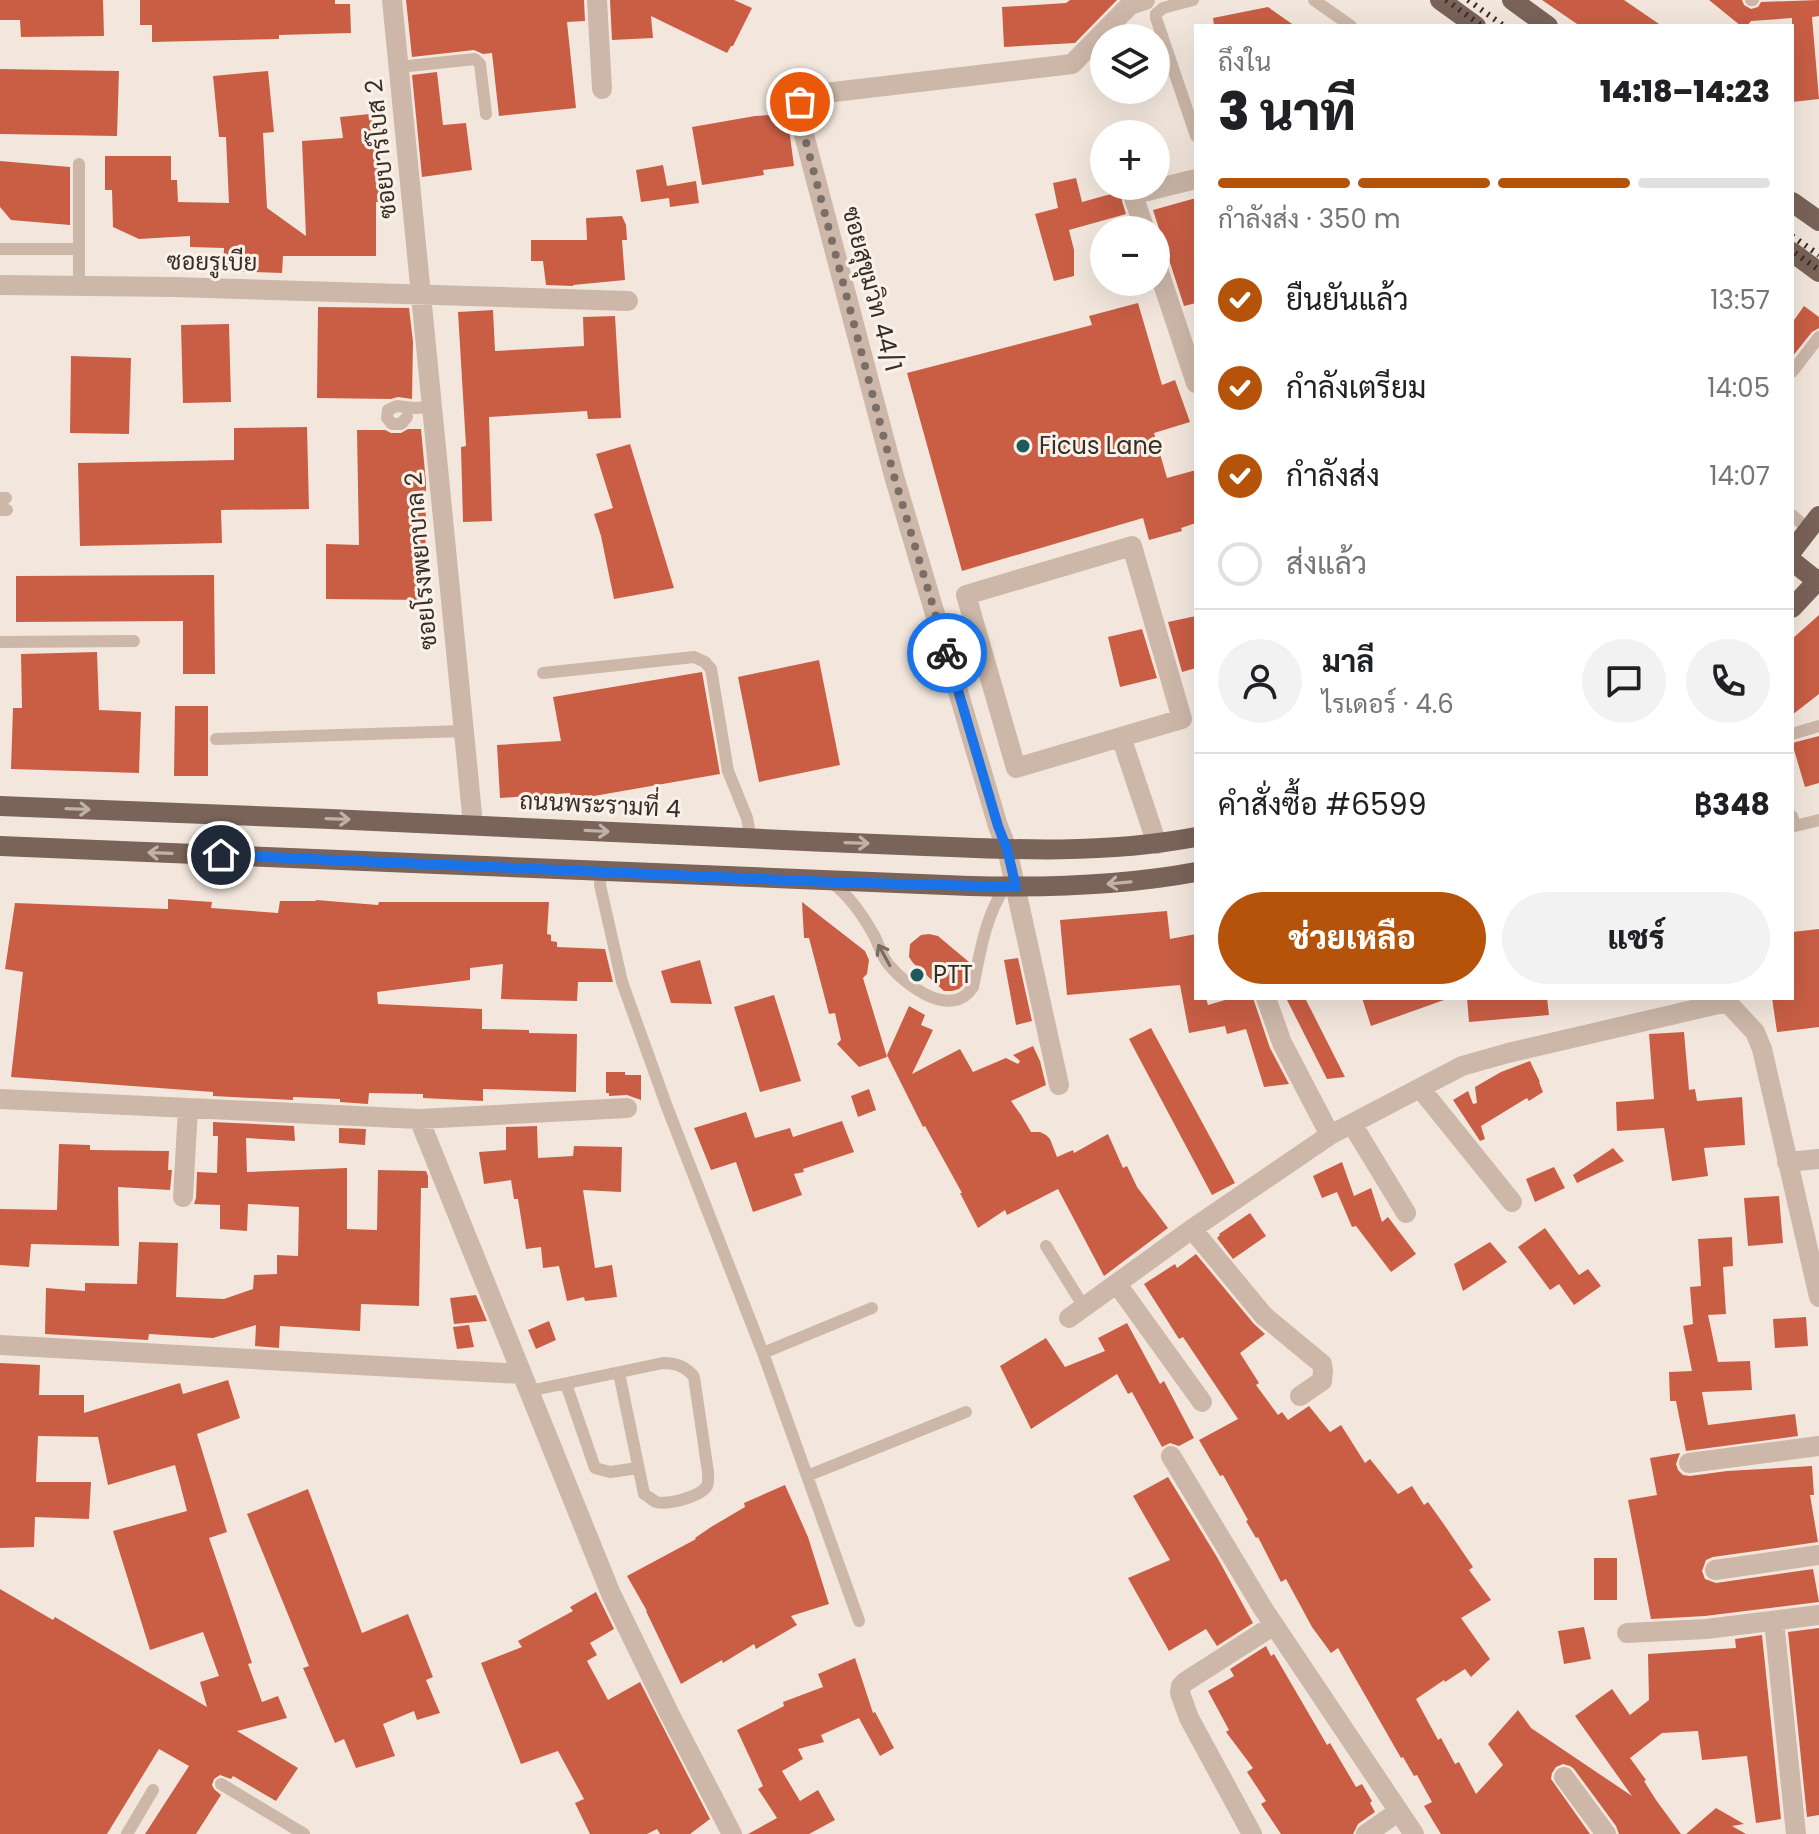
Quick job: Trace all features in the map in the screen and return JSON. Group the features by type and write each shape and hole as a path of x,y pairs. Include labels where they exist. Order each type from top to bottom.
{"main road":[{"path":"1440,0 1467,24"},
{"path":"1512,0 1545,24"},
{"path":"1794,203 1819,221"},
{"path":"1794,253 1819,272"},
{"path":"1794,548 1814,523"},
{"path":"1794,563 1818,581 1794,606"},
{"name":"ถนนพระรามที่ 4","path":"0,806 1007,849 1115,848 1194,837"},
{"path":"0,846 1010,887 1079,886 1194,872"}],"street":[{"name":"ซอยบาร์โบส 2","path":"392,0 422,294"},
{"path":"597,0 602,89"},
{"name":"ซอยสุขุมวิท 44/1","path":"1007,849 894,476 797,108 808,95 1072,64 1130,5 1145,0"},
{"path":"1140,216 1135,194 1194,179"},
{"name":"ซอยรูเบีย","path":"0,285 174,292 422,294 628,301"},
{"name":"ซอยโรงพยาบาล 2","path":"422,294 415,415 463,731 473,824"},
{"path":"1167,296 1194,377"},
{"path":"1132,546 1182,719 1121,737 1016,768 966,595 1132,546"},
{"path":"1121,737 1157,844"},
{"path":"1007,849 1010,887 1059,1085"},
{"path":"1267,1000 1282,1043 1330,1135"},
{"path":"1077,1313 1192,1229 1330,1135 1462,1066 1727,1000 1755,1032 1762,1049 1819,1297"},
{"path":"1420,1088 1512,1202"},
{"path":"0,1099 419,1119 627,1108"},
{"path":"183,1197 188,1108"},
{"path":"419,1119 611,1594 732,1834"},
{"path":"1352,1124 1406,1213"},
{"path":"1787,1162 1819,1159"},
{"path":"1192,1229 1264,1316 1322,1364 1322,1381 1300,1396"},
{"path":"1117,1284 1202,1402"},
{"path":"0,1345 525,1383"},
{"path":"1689,1463 1819,1446"},
{"path":"1171,1456 1274,1625 1414,1834"},
{"path":"1715,1570 1819,1555"},
{"path":"1627,1633 1706,1629 1819,1615"},
{"path":"1774,1621 1796,1834"},
{"path":"1252,1834 1189,1718 1180,1693 1185,1682 1274,1625"},
{"path":"1564,1777 1606,1834"},
{"path":"1366,1834 1398,1812"}],"lane":[{"path":"1193,0 1163,8 1156,18 1194,130"},
{"path":"1314,0 1348,24"},
{"path":"399,67 475,59 480,64 486,114"},
{"path":"79,164 79,286"},
{"path":"0,249 79,249"},
{"path":"1794,369 1819,337"},
{"path":"1794,516 1814,523"},
{"path":"0,642 134,641"},
{"path":"543,673 694,657 705,662 711,669 728,771 747,818 751,839"},
{"path":"1794,733 1819,726"},
{"path":"216,739 463,731"},
{"path":"1794,823 1795,826 1819,820"},
{"path":"601,870 600,885 622,982 763,1353 859,1621"},
{"path":"830,882 845,892 868,925 887,963 918,990 933,999 949,1001 961,999 973,987 982,937 998,898 1010,887"},
{"path":"1046,1246 1077,1313"},
{"path":"763,1353 872,1308"},
{"path":"525,1383 566,1384 663,1363 673,1363 683,1368 694,1377 708,1472 704,1490 682,1500 667,1502 655,1501 644,1494 619,1373"},
{"path":"566,1384 595,1468 610,1472 638,1468"},
{"path":"807,1476 966,1412"},
{"path":"221,1784 304,1834"},
{"path":"127,1834 153,1790"}],"building":[{"path":"0,0 103,0 104,36 21,37 20,20 0,20"},
{"path":"140,0 335,0 335,4 350,4 351,33 279,35 279,39 152,42 152,25 140,25"},
{"path":"406,0 584,0 585,21 567,22 576,108 499,116 492,53 483,54 474,50 412,57"},
{"path":"610,0 734,0 752,8 727,53 651,16 653,38 612,40"},
{"path":"1070,0 1117,0 1090,24 1075,43 1004,47 1002,7 1066,3"},
{"path":"1542,0 1624,0 1659,24 1577,24"},
{"path":"1709,0 1742,0 1751,9 1761,2 1819,0 1819,16 1812,17 1819,99 1794,102 1792,18 1739,24"},
{"path":"1268,7 1292,24 1214,24 1213,18"},
{"path":"0,69 119,71 117,136 0,134"},
{"path":"268,71 274,132 263,133 267,208 306,236 302,141 343,138 340,117 380,113 385,201 376,202 376,256 283,256 282,273 223,271 224,248 190,247 190,236 139,239 113,227 112,190 105,190 105,156 171,156 171,180 177,180 178,202 229,203 226,137 219,137 213,76"},
{"path":"437,72 443,125 466,123 472,170 422,177 412,75"},
{"path":"785,114 794,166 763,170 764,175 702,185 692,127"},
{"path":"0,161 70,167 70,225 11,220 0,207"},
{"path":"663,165 667,186 696,181 699,203 670,207 669,198 641,202 636,170"},
{"path":"1076,178 1082,202 1122,200 1126,214 1090,216 1090,224 1069,230 1074,250 1074,276 1054,281 1035,214 1058,208 1053,183"},
{"path":"1194,199 1194,304 1184,306 1170,263 1170,216 1155,216 1153,210"},
{"path":"622,216 627,240 622,240 625,280 573,286 546,285 543,261 531,261 531,240 587,240 586,218"},
{"name":"Ficus Lane","path":"1138,303 1162,385 1175,380 1190,422 1154,433 1167,478 1194,471 1194,524 1181,528 1182,531 1149,540 1143,518 962,571 907,373 1092,325 1089,316"},
{"path":"1804,306 1819,317 1819,328 1794,354 1794,320"},
{"path":"318,307 409,308 413,342 412,399 317,398"},
{"path":"493,310 495,351 584,346 583,317 615,316 621,418 588,419 587,411 489,417 492,521 463,522 461,447 466,446 458,312"},
{"path":"229,324 231,402 183,403 181,325"},
{"path":"71,356 131,358 129,434 70,433"},
{"path":"307,427 309,509 221,510 222,543 80,546 78,463 234,460 234,428"},
{"path":"408,429 421,429 426,483 425,600 326,599 326,544 359,545 357,430 401,433"},
{"path":"630,444 674,588 614,599 594,514 613,508 596,454"},
{"path":"214,575 215,674 183,674 183,621 16,622 16,576"},
{"path":"1819,615 1819,694 1794,713 1794,637"},
{"path":"1194,616 1194,669 1182,672 1168,622"},
{"path":"1142,629 1157,678 1120,687 1108,637"},
{"path":"97,652 99,710 141,712 139,773 11,769 13,708 22,708 21,654"},
{"path":"819,660 840,765 759,782 738,677"},
{"path":"702,672 720,774 571,800 570,793 500,798 497,745 561,741 553,697"},
{"path":"175,706 208,706 208,776 174,776"},
{"path":"1819,736 1819,783 1805,787 1794,742"},
{"path":"168,899 212,902 211,908 278,913 280,901 316,900 378,905 379,902 549,902 547,934 551,935 551,941 557,942 557,947 605,949 613,982 578,982 577,1001 501,999 503,964 470,968 470,980 377,992 378,1004 482,1009 482,1029 577,1034 576,1092 483,1089 483,1101 423,1098 423,1094 369,1093 368,1104 340,1102 340,1099 213,1096 213,1092 11,1077 23,972 5,969 15,903 168,909"},
{"path":"802,902 865,951 869,960 867,974 863,978 887,1057 859,1067 837,1044 841,1040 835,1013 829,1014 809,938 804,938"},
{"path":"1167,911 1170,939 1194,934 1194,1000 1207,1000 1208,1005 1225,1000 1254,1000 1270,1048 1289,1084 1264,1087 1246,1029 1227,1034 1225,1026 1189,1033 1180,985 1067,995 1060,920"},
{"path":"1819,929 1819,1027 1777,1032 1772,1000 1794,1000 1794,932"},
{"path":"921,935 938,936 969,962 965,983 959,989 944,991 909,957 910,944"},
{"path":"1018,958 1032,1021 1016,1025 1004,960"},
{"path":"700,960 712,1004 671,1003 661,971"},
{"path":"774,995 801,1081 760,1092 734,1007"},
{"path":"1287,1000 1306,1000 1345,1077 1327,1079"},
{"path":"1363,1000 1444,1000 1371,1026"},
{"path":"1467,1000 1547,1000 1549,1015 1469,1022"},
{"path":"909,1006 925,1015 921,1025 933,1030 912,1074 960,1049 973,1072 1006,1058 1018,1064 1020,1061 1013,1055 1033,1046 1046,1085 1011,1101 1031,1132 1046,1135 1057,1157 1073,1150 1074,1153 1108,1134 1123,1168 1127,1166 1137,1187 1168,1228 1104,1276 1058,1189 1007,1215 1005,1210 978,1228 887,1055"},
{"path":"1151,1028 1235,1183 1212,1195 1129,1039"},
{"path":"1684,1032 1689,1090 1695,1089 1697,1101 1742,1097 1745,1145 1704,1148 1708,1176 1672,1181 1664,1128 1617,1131 1616,1102 1654,1099 1649,1034"},
{"path":"1530,1061 1543,1092 1529,1101 1527,1098 1481,1126 1485,1139 1480,1141 1453,1100 1468,1091 1473,1104 1477,1103 1475,1087 1501,1072"},
{"path":"606,1072 641,1075 641,1100 627,1095 609,1096 606,1093"},
{"path":"869,1089 876,1110 858,1117 851,1096"},
{"path":"746,1112 755,1138 790,1128 793,1137 842,1121 854,1152 794,1174 802,1195 753,1212 736,1162 711,1170 694,1128"},
{"path":"213,1122 294,1126 295,1141 246,1138 247,1172 347,1168 347,1229 377,1230 378,1170 426,1171 428,1188 421,1188 419,1306 361,1304 360,1331 280,1326 279,1348 255,1346 256,1325 213,1338 149,1334 148,1340 45,1334 46,1288 85,1291 85,1283 137,1284 139,1242 178,1243 176,1297 224,1299 253,1289 254,1275 277,1274 277,1255 298,1256 299,1207 248,1204 247,1231 220,1229 220,1205 194,1204 197,1172 217,1173 218,1136 213,1136"},
{"path":"537,1126 538,1158 573,1156 574,1146 622,1147 621,1192 583,1190 595,1268 612,1265 617,1297 585,1301 584,1297 567,1301 559,1266 543,1268 541,1247 526,1249 518,1199 514,1199 511,1180 484,1184 479,1152 506,1150 506,1127"},
{"path":"339,1128 366,1129 365,1145 339,1143"},
{"path":"59,1144 90,1145 90,1150 169,1151 168,1170 172,1170 170,1190 118,1187 119,1246 31,1244 29,1267 0,1265 0,1209 57,1210"},
{"path":"1613,1148 1624,1161 1577,1183 1573,1175"},
{"path":"1342,1162 1354,1196 1371,1188 1382,1222 1388,1217 1416,1254 1391,1272 1356,1226 1352,1227 1337,1192 1322,1198 1313,1176"},
{"path":"1554,1167 1565,1188 1535,1202 1526,1179"},
{"path":"1779,1196 1783,1243 1748,1246 1744,1198"},
{"path":"1250,1213 1266,1236 1233,1259 1217,1238"},
{"path":"1545,1228 1579,1275 1588,1269 1601,1286 1574,1305 1559,1284 1550,1290 1518,1247"},
{"path":"1732,1237 1733,1266 1723,1267 1726,1314 1708,1315 1718,1362 1750,1361 1752,1390 1702,1392 1708,1425 1795,1414 1798,1436 1686,1451 1676,1401 1670,1401 1669,1372 1692,1371 1683,1326 1693,1324 1690,1287 1701,1286 1698,1239"},
{"path":"1490,1242 1507,1262 1463,1291 1454,1264"},
{"path":"1196,1254 1265,1334 1240,1353 1259,1383 1256,1385 1278,1415 1282,1412 1288,1420 1309,1406 1330,1432 1341,1425 1365,1463 1370,1459 1398,1494 1412,1486 1424,1505 1428,1502 1443,1523 1473,1567 1469,1570 1491,1600 1461,1618 1490,1659 1471,1677 1465,1669 1416,1699 1438,1740 1441,1738 1455,1764 1459,1762 1476,1794 1503,1765 1488,1744 1518,1710 1531,1728 1632,1796 1575,1716 1612,1689 1630,1715 1649,1700 1648,1654 1736,1648 1735,1639 1762,1635 1781,1819 1756,1823 1747,1756 1702,1760 1698,1731 1662,1733 1630,1758 1681,1834 1619,1834 1574,1769 1563,1764 1556,1767 1551,1779 1590,1834 1441,1834 1424,1806 1432,1802 1417,1775 1414,1776 1401,1758 1338,1648 1331,1653 1312,1627 1286,1579 1281,1582 1223,1475 1220,1476 1199,1440 1238,1419 1183,1337 1179,1339 1144,1284 1175,1264 1177,1268"},
{"path":"476,1295 487,1321 454,1324 450,1298"},
{"path":"1806,1317 1808,1346 1775,1348 1773,1319"},
{"path":"549,1321 556,1340 536,1349 528,1330"},
{"path":"1127,1323 1160,1384 1164,1381 1194,1438 1179,1446 1170,1443 1162,1447 1132,1392 1128,1394 1117,1374 1031,1429 1000,1366 1046,1338 1065,1367 1105,1351 1098,1338"},
{"path":"469,1325 474,1347 457,1349 453,1327"},
{"path":"0,1363 40,1365 39,1395 84,1395 84,1413 180,1383 183,1394 228,1380 240,1418 197,1434 227,1532 209,1538 252,1663 248,1664 262,1702 278,1696 287,1718 237,1731 298,1768 276,1801 233,1776 231,1779 220,1775 212,1785 221,1795 196,1834 145,1834 189,1766 159,1749 107,1834 0,1834 0,1589 53,1620 55,1617 207,1707 200,1682 219,1676 203,1632 150,1650 113,1531 187,1511 175,1465 108,1485 98,1437 38,1436 36,1482 91,1482 89,1519 35,1517 34,1547 0,1548"},
{"path":"1680,1453 1676,1464 1678,1470 1690,1476 1812,1466 1814,1495 1810,1495 1818,1542 1713,1557 1706,1560 1702,1571 1705,1579 1716,1583 1813,1569 1819,1602 1705,1616 1651,1619 1628,1500 1657,1495 1650,1458"},
{"path":"1168,1477 1253,1623 1217,1646 1206,1629 1169,1651 1128,1578 1170,1560 1133,1496"},
{"path":"785,1485 808,1537 829,1604 791,1616 797,1625 756,1649 754,1644 723,1663 722,1660 681,1684 627,1576 696,1539 745,1507 744,1503"},
{"path":"308,1489 362,1633 408,1614 433,1677 426,1680 440,1713 417,1720 414,1711 383,1724 395,1756 356,1768 344,1739 335,1743 303,1668 309,1666 247,1514"},
{"path":"1594,1558 1617,1558 1617,1600 1594,1600"},
{"path":"596,1592 614,1629 590,1643 597,1655 587,1661 608,1700 640,1682 710,1819 690,1834 660,1834 657,1829 647,1834 590,1834 575,1803 584,1799 558,1751 521,1764 481,1663 522,1647 518,1641 573,1611 570,1607"},
{"path":"1584,1627 1591,1659 1564,1664 1558,1631"},
{"path":"1819,1628 1819,1815 1807,1817 1788,1632"},
{"path":"1266,1646 1271,1656 1274,1654 1327,1745 1330,1743 1356,1787 1362,1784 1372,1801 1370,1803 1375,1812 1358,1824 1353,1834 1281,1834 1261,1804 1266,1801 1247,1772 1253,1768 1226,1732 1229,1730 1208,1691 1234,1676 1230,1669"},
{"path":"855,1658 873,1713 894,1748 880,1756 859,1718 821,1735 824,1742 798,1749 803,1759 782,1771 800,1801 818,1790 835,1820 809,1834 748,1834 777,1818 758,1789 763,1786 737,1730 784,1706 783,1702 823,1687 818,1674"},
{"path":"1716,1808 1744,1824 1732,1826 1746,1834 1686,1834"}],"railway":[{"path":"1446,0 1479,24"},
{"path":"1468,0 1501,24"},
{"path":"1794,237 1819,255"},
{"path":"1795,253 1819,270"}],"way so far":[{"path":"800,102 797,108 894,476 947,653"}],"place":[{"name":"Ficus Lane","path":"1023,446"},
{"name":"PTT","path":"917,975"}],"route":[{"path":"221,855 830,882 1016,887 947,653"}]}
